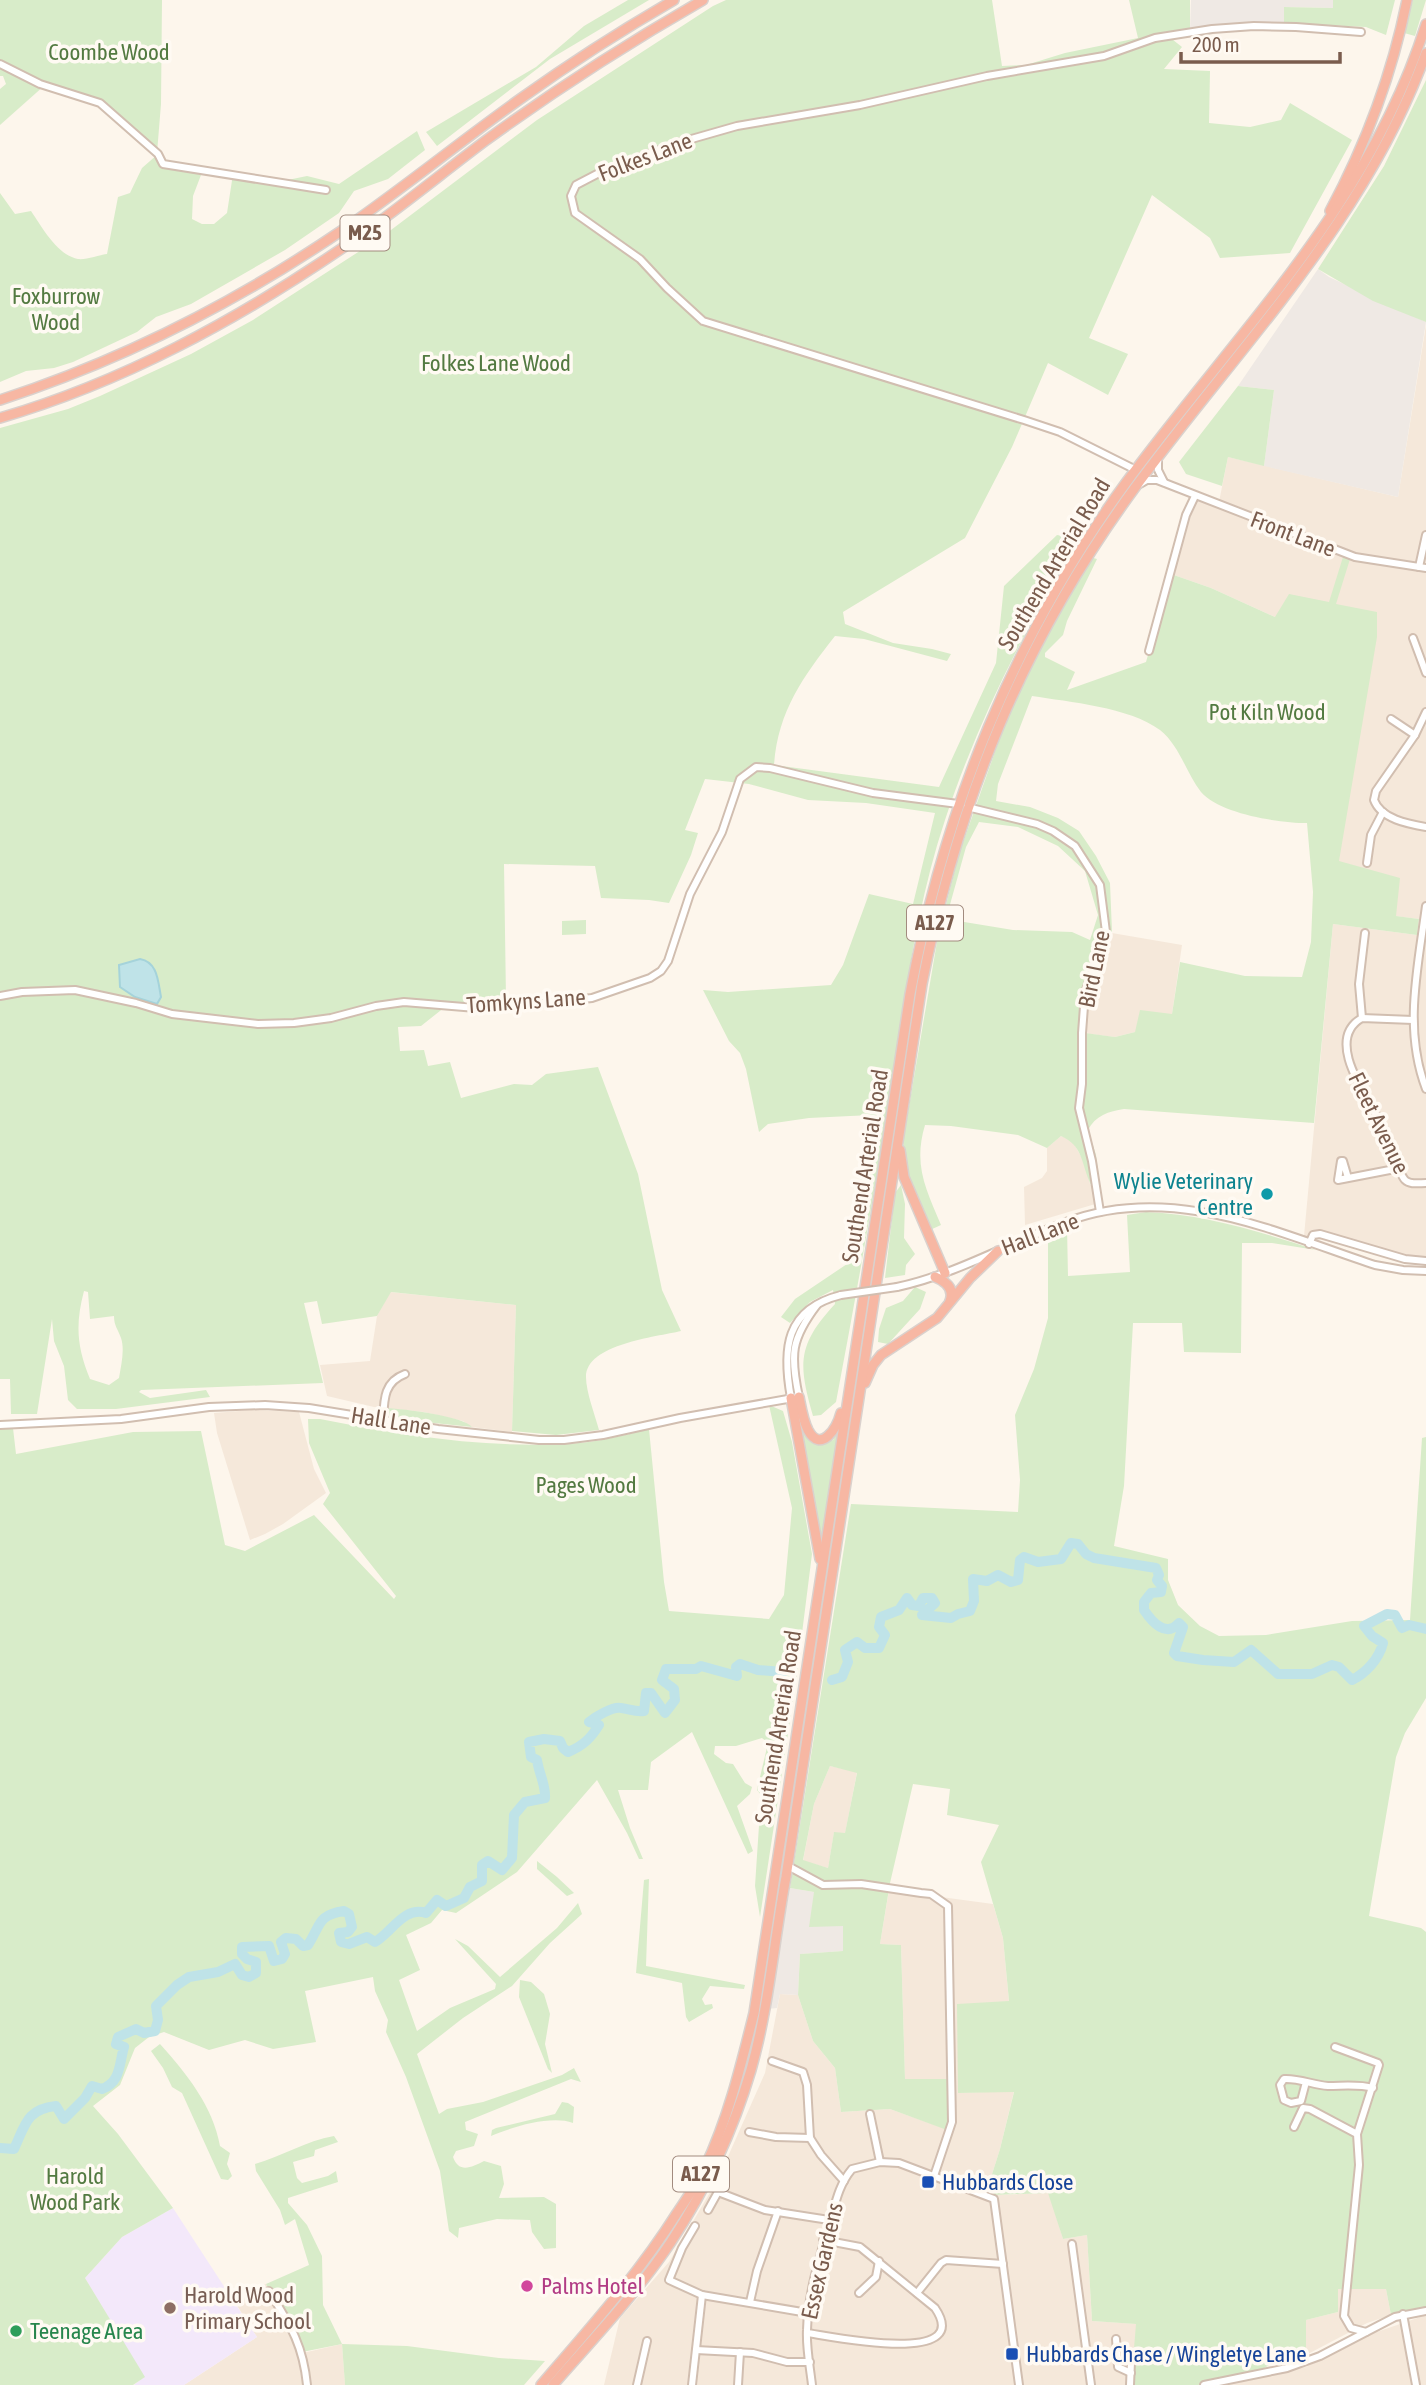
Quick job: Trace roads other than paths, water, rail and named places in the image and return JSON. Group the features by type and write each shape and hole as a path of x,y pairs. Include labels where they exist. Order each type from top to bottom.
{"highway":[{"name":"M25","path":"0,400 145,344 246,292 365,214 568,65 674,0"},
{"name":"M25","path":"0,418 120,375 246,310 366,231 554,93 633,41 703,0"},
{"path":"1300,261 1336,199 1369,128 1391,69 1407,0"},
{"name":"Southend Arterial Road","path":"552,2385 618,2310 670,2243 713,2171 735,2118 751,2069 788,1866 932,933 962,805 1001,694 1032,631 1085,542 1136,470 1333,216 1371,152 1395,104 1426,24"},
{"name":"Southend Arterial Road","path":"541,2385 612,2302 660,2239 705,2168 722,2125 741,2063 754,2013 919,947 940,859 1020,676 1075,578 1133,490 1308,267 1354,200 1397,120 1426,53"},
{"path":"1354,200 1396,135 1426,66"},
{"name":"A127","path":"899,1136 904,1177 945,1273"},
{"name":"A127","path":"856,1413 869,1371 876,1360 926,1327 998,1251"},
{"path":"935,1277 945,1282 950,1289 952,1297 948,1306"},
{"path":"795,1397 810,1433 820,1438 829,1437 839,1420 856,1353"},
{"path":"795,1397 817,1540 820,1582"}],"street":[{"name":"Folkes Lane","path":"1136,470 1060,432 703,321 640,259 575,213 571,202 572,190 599,173 637,158 737,126 860,105 987,76 1104,55 1155,38 1254,26 1361,32"},
{"path":"0,64 40,84 100,103 158,154 163,164 326,190"},
{"path":"1159,455 1158,470 1165,483"},
{"path":"1133,490 1147,480 1165,483"},
{"name":"Front Lane","path":"1165,483 1355,557 1423,567"},
{"path":"1149,651 1186,515 1195,496"},
{"path":"1423,567 1426,535"},
{"path":"1413,638 1426,673"},
{"path":"1426,712 1415,735 1376,790 1376,805 1383,812 1426,827"},
{"path":"1391,719 1415,735"},
{"name":"Tomkyns Lane","path":"0,996 32,991 75,990 172,1014 258,1024 331,1018 404,1002 488,1009 593,998 650,978 661,971 668,961 690,894 722,832 740,779 756,767 904,799 962,805"},
{"name":"Bird Lane","path":"962,805 1037,824 1053,831 1075,846 1100,885 1106,932 1085,993 1079,1108 1092,1161 1100,1212"},
{"path":"1367,863 1371,835 1383,812"},
{"path":"1426,906 1413,1020 1417,1058 1426,1089"},
{"path":"1365,933 1359,991 1362,1018 1413,1020"},
{"path":"1417,974 1426,975"},
{"name":"Fleet Avenue","path":"1362,1018 1353,1026 1348,1038 1350,1066 1383,1126 1405,1180 1426,1184"},
{"path":"1348,1178 1400,1168"},
{"name":"Hall Lane","path":"0,1425 121,1419 209,1407 254,1405 309,1408 383,1422 539,1440 603,1435 795,1397 788,1383 786,1355 790,1336 806,1311 817,1305 841,1295 897,1287 935,1277 1069,1221 1100,1212 1150,1206 1197,1210 1240,1220 1375,1265 1426,1271"},
{"name":"Hall Lane","path":"1309,1244 1313,1235 1320,1234 1405,1259 1426,1261"},
{"path":"795,1397 793,1348 800,1329 817,1305"},
{"path":"383,1422 388,1385 398,1376 405,1374"},
{"path":"778,1400 786,1393 788,1383"},
{"path":"788,1866 823,1885 860,1884 932,1894 948,1906 952,2122 934,2176"},
{"path":"1335,2047 1378,2063 1379,2066 1357,2134 1359,2165 1344,2316 1351,2328 1366,2332"},
{"path":"772,2061 803,2072 807,2085 810,2138 844,2181"},
{"path":"1306,2082 1301,2101 1291,2103 1284,2100 1280,2085 1284,2080 1373,2088"},
{"path":"1294,2127 1303,2108 1310,2109 1357,2134"},
{"path":"870,2114 880,2162 899,2164 994,2199 1019,2385"},
{"path":"749,2132 776,2137 810,2138"},
{"name":"Essex Gardens","path":"812,2385 807,2333 808,2313 829,2220 844,2181 852,2169 880,2162"},
{"path":"708,2210 724,2182"},
{"path":"719,2193 765,2210 829,2220"},
{"path":"750,2302 757,2271 778,2211"},
{"path":"695,2226 682,2248 669,2280 702,2295 808,2313"},
{"path":"807,2333 868,2343 925,2343 935,2339 941,2329 941,2317 935,2308 879,2261 860,2247 823,2240"},
{"path":"1072,2244 1091,2385"},
{"path":"917,2293 946,2260 1003,2264"},
{"path":"859,2293 876,2277 879,2261"},
{"path":"269,2291 291,2326 302,2351 307,2385"},
{"path":"692,2385 702,2295"},
{"path":"1204,2385 1245,2382 1287,2368 1320,2356 1403,2314 1426,2311"},
{"path":"1403,2314 1416,2385"},
{"path":"1347,2342 1351,2328"},
{"path":"1115,2339 1118,2367 1130,2373"},
{"path":"637,2385 647,2341"},
{"path":"696,2350 753,2353 787,2362 810,2362"},
{"path":"738,2385 740,2352"},
{"path":"1130,2385 1131,2362"}],"water":[{"path":"140,959 150,964 156,973 161,997 157,1004 135,997 120,987 119,965"}],"waterway":[{"path":"832,1680 842,1677 848,1662 845,1650 857,1642 865,1648 879,1648 885,1635 879,1627 881,1617 899,1610 907,1598 912,1605 919,1606 923,1598 932,1598 935,1603 922,1615 951,1618 970,1611 974,1601 973,1579 987,1581 998,1575 1011,1582 1018,1580 1020,1560 1024,1557 1038,1562 1061,1559 1071,1543 1078,1544 1086,1554 1094,1558 1156,1568 1159,1575 1157,1580 1162,1586 1161,1592 1151,1593 1144,1602 1144,1610 1164,1629 1179,1623 1183,1627 1174,1653 1177,1656 1234,1662 1251,1650 1278,1674 1312,1674 1332,1665 1339,1667 1352,1680 1371,1665 1383,1643 1372,1636 1364,1626 1387,1614 1395,1615 1402,1628 1409,1625 1426,1629"},
{"path":"0,2148 14,2149 24,2126 38,2111 56,2106 64,2119 85,2098 92,2086 102,2089 113,2082 124,2047 116,2044 118,2037 136,2029 144,2033 155,2031 158,2020 156,2006 177,1985 189,1977 218,1972 235,1964 242,1975 249,1977 256,1973 256,1962 242,1954 242,1947 269,1946 274,1961 282,1959 285,1954 281,1942 286,1938 296,1939 303,1946 308,1945 324,1918 344,1911 349,1914 352,1927 348,1932 339,1933 341,1942 349,1944 367,1937 375,1942 405,1916 411,1913 426,1913 437,1900 446,1906 464,1898 470,1887 482,1881 482,1865 488,1861 502,1870 512,1858 514,1815 525,1802 545,1798 537,1760 531,1757 529,1742 544,1739 560,1741 568,1752 582,1744 599,1725 589,1722 609,1710 618,1708 644,1711 646,1693 651,1693 665,1713 675,1700 674,1689 662,1680 666,1669 696,1669 701,1666 737,1676 736,1667 740,1664 758,1670 783,1672"}],"place":[{"name":"Wylie Veterinary Centre","path":"1267,1194"},
{"name":"Hubbards Close","path":"928,2182"},
{"name":"Palms Hotel","path":"527,2286"},
{"name":"Harold Wood Primary School","path":"170,2308"},
{"name":"Teenage Area","path":"16,2331"},
{"name":"Hubbards Chase / Wingletye Lane","path":"1012,2354"}],"park label":[{"name":"Coombe Wood","path":"109,52"},
{"name":"Foxburrow Wood","path":"56,309"},
{"name":"Folkes Lane Wood","path":"496,363"},
{"name":"Pot Kiln Wood","path":"1267,712"},
{"name":"Pages Wood","path":"586,1485"},
{"name":"Harold Wood Park","path":"75,2189"}]}
